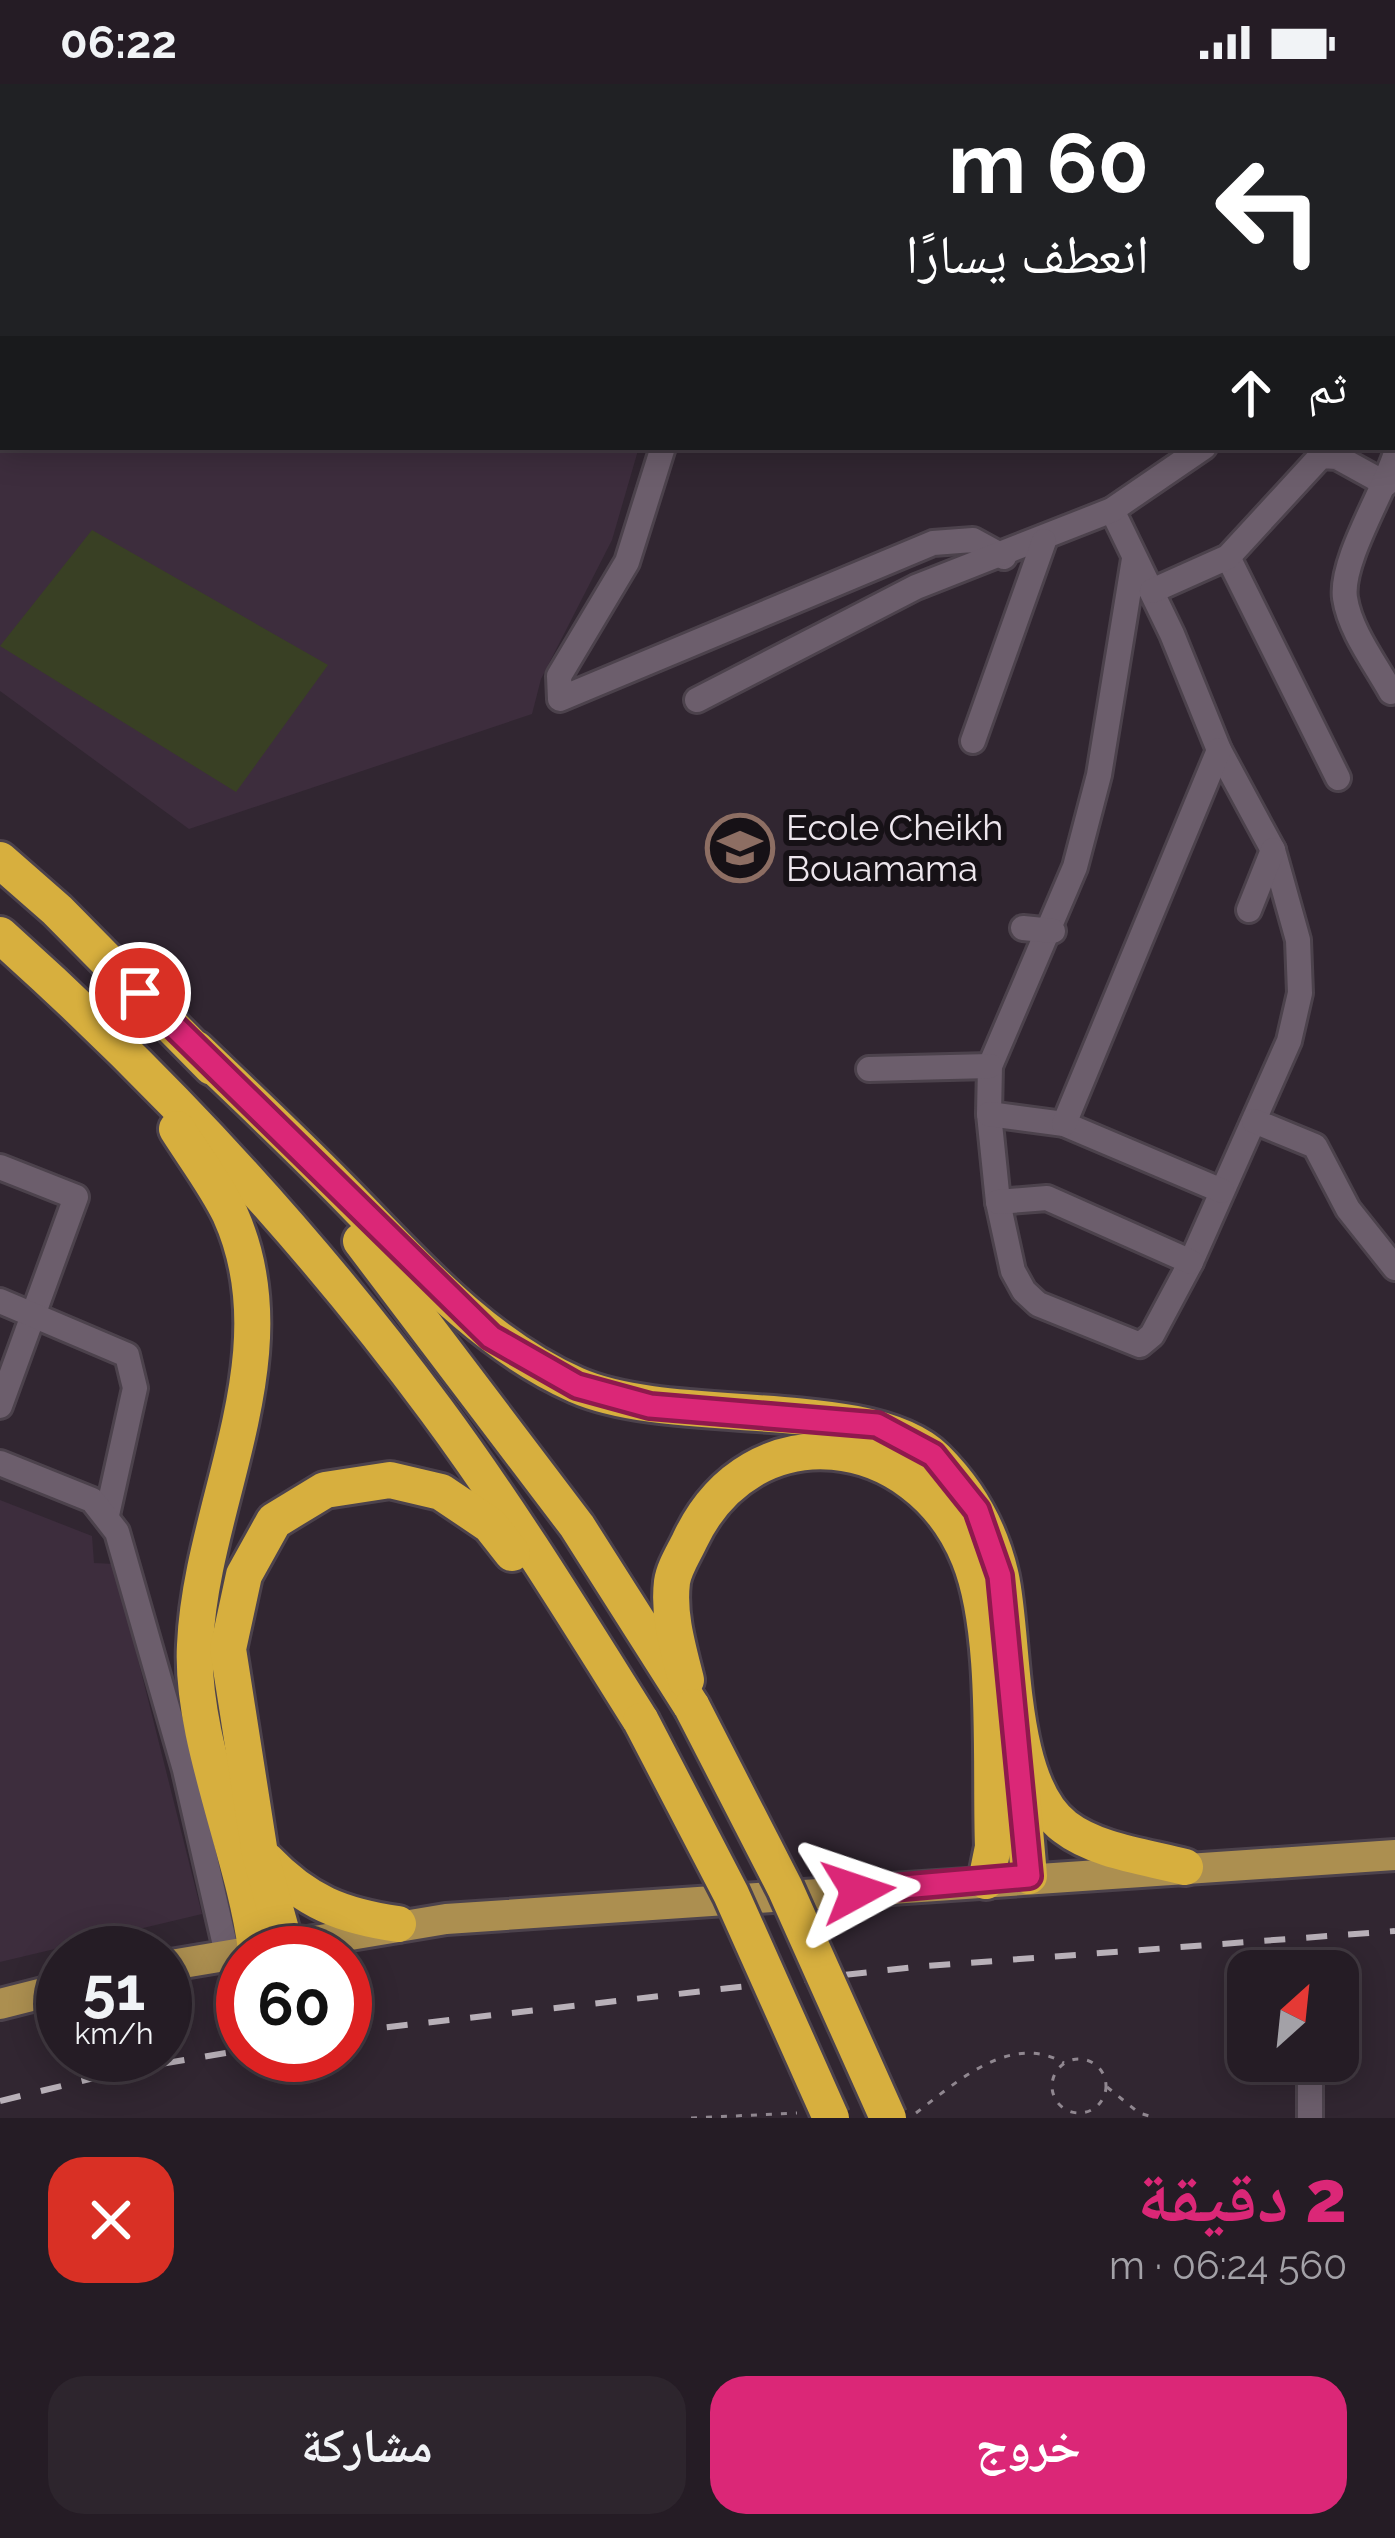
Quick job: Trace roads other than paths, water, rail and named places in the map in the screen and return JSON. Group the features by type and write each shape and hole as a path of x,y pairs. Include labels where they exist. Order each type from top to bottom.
{"highway":[{"path":"0,860 491,1337 577,1386 650,1406 877,1425 933,1455 977,1510 1000,1576 1029,1876"},
{"path":"0,935 137,1065 283,1222 436,1411 641,1720 730,1894 831,2118"},
{"path":"196,1049 400,1288 577,1526 692,1707 785,1888 889,2118"},
{"path":"137,1065 231,1216 250,1293 252,1340 245,1402 202,1581 194,1649 206,1730 251,1926"},
{"path":"692,1707 673,1624 672,1578 700,1520 727,1485 767,1457 825,1450 872,1460 916,1482 946,1514 970,1560 985,1630 993,1847 986,1881"},
{"path":"257,1926 260,1854 228,1649 244,1575 274,1521 325,1490 390,1480 441,1492 490,1525 641,1720"},
{"path":"1013,1699 1038,1793 1062,1826 1080,1837 1185,1867"},
{"path":"260,1854 296,1892 344,1916 398,1924"}],"main road":[{"path":"372,1929 1029,1876 1395,1855"},
{"path":"0,2004 36,1995"}],"street":[{"path":"662,450 627,562 559,676 560,699 933,542 974,540 1004,557"},
{"path":"698,700 916,587 1004,557 1112,510 1200,450"},
{"path":"1152,591 1228,556 1321,455 1337,457 1386,484"},
{"path":"1394,694 1351,621 1344,595 1347,573 1395,456"},
{"path":"1112,510 1152,591 1219,750 1274,850 1298,940 1300,993 1289,1041 1191,1262 1152,1335 1140,1345 1037,1304 1024,1291 1013,1271 998,1202 988,1114 990,1066 1053,931 1099,775 1135,559"},
{"path":"973,741 1044,541"},
{"path":"1228,556 1338,778"},
{"path":"1064,1124 1219,750"},
{"path":"1249,910 1274,850"},
{"path":"1023,928 1053,931"},
{"path":"868,1069 990,1066"},
{"path":"988,1114 1064,1124 1222,1191"},
{"path":"1254,1121 1315,1146 1348,1209 1395,1268"},
{"path":"0,1167 76,1197 0,1406"},
{"path":"998,1202 1047,1198 1191,1262"},
{"path":"0,1301 128,1355 135,1388 107,1515"},
{"path":"0,1463 76,1493 107,1515 131,1570 248,1926"},
{"path":"1310,2082 1310,2118"}],"railway":[{"path":"372,2029 914,1967 1395,1931"},
{"path":"0,2101 131,2069 216,2055"}],"place":[{"name":"Ecole Cheikh Bouamama","path":"740,848"}]}
